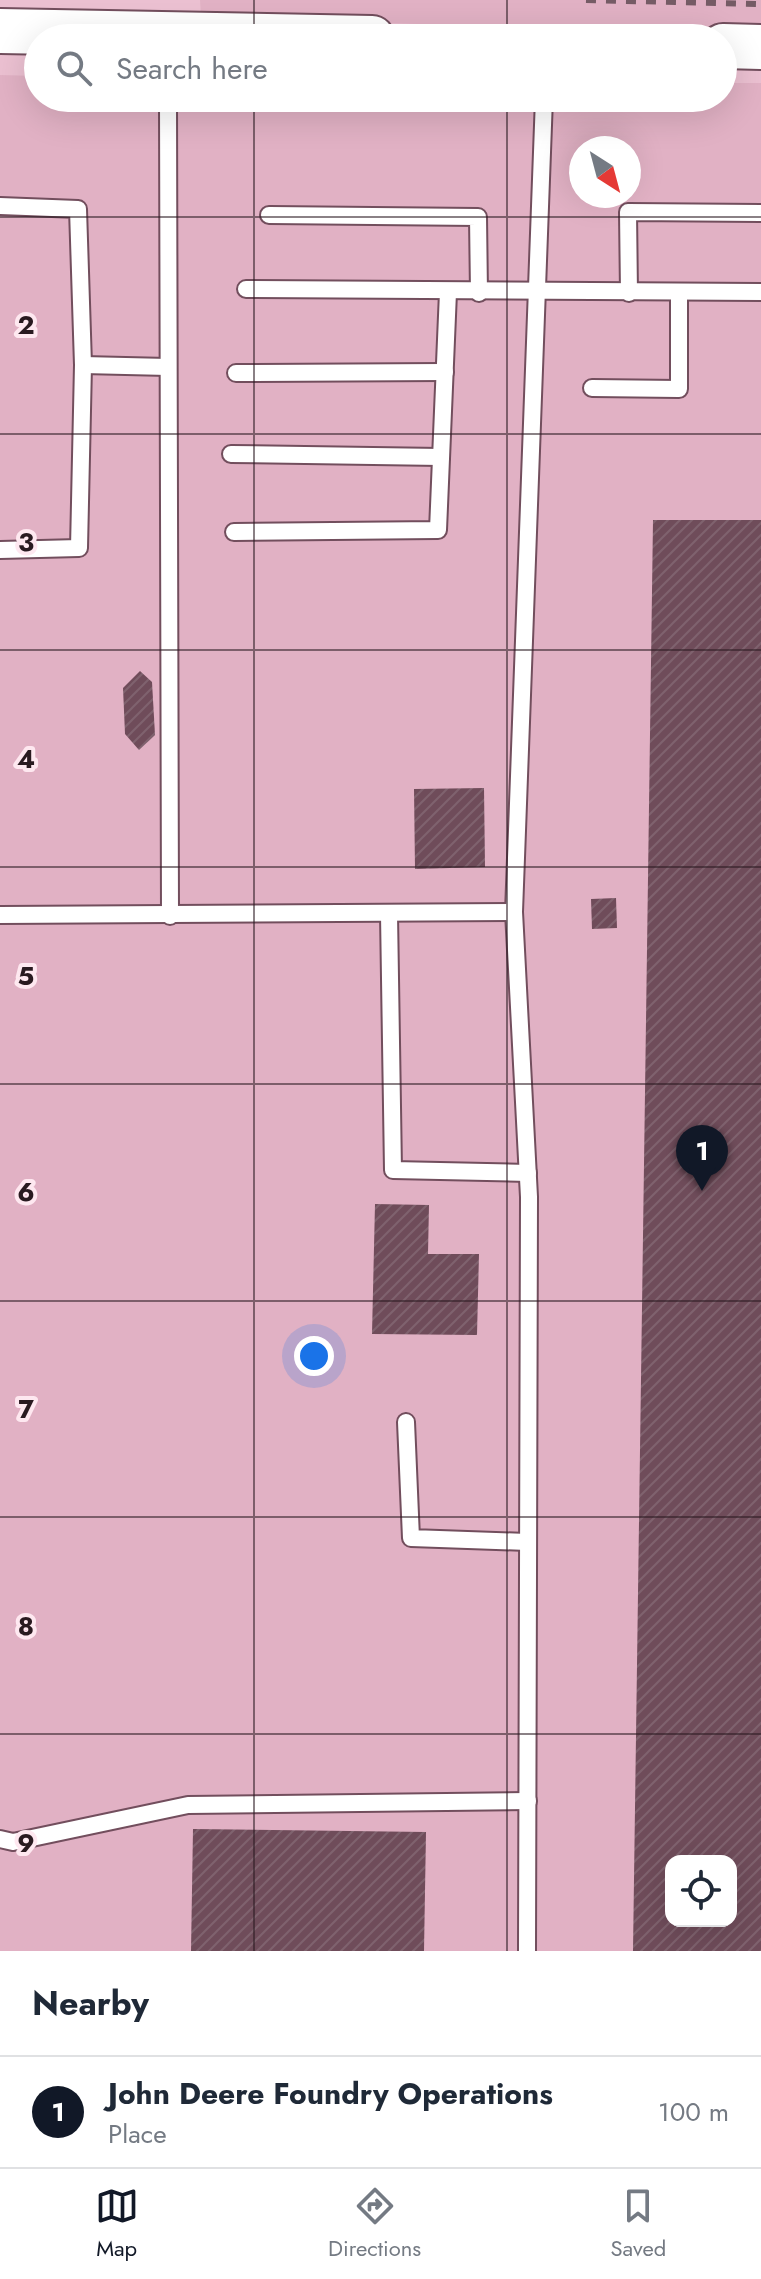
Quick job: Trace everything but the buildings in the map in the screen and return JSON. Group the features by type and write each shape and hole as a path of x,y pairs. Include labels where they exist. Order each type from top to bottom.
{"street":[{"path":"0,31 24,30"},
{"path":"737,46 761,47"}],"lane":[{"path":"168,112 170,916"},
{"path":"527,1951 528,1173 514,912 544,112"},
{"path":"0,206 78,209 83,365 79,548 0,550"},
{"path":"629,293 628,212 761,213"},
{"path":"269,215 478,217 479,293"},
{"path":"246,289 537,294 761,292"},
{"path":"234,532 438,530 448,292"},
{"path":"592,388 679,389 679,293"},
{"path":"83,365 168,367"},
{"path":"236,373 445,372"},
{"path":"231,454 441,457"},
{"path":"0,915 514,912"},
{"path":"389,914 393,1170 528,1173"},
{"path":"406,1422 411,1538 527,1542"},
{"path":"0,1839 13,1842 188,1805 528,1801"}],"shaded area":[{"path":"200,0 761,0 761,35 737,34 737,24 419,24 201,17"},
{"path":"0,75 24,76 24,112 737,112 737,83 761,83 761,1951 0,1951"}],"railway":[{"path":"586,0 761,4"}],"place":[{"name":"John Deere Foundry Operations","path":"702,1191"}]}
